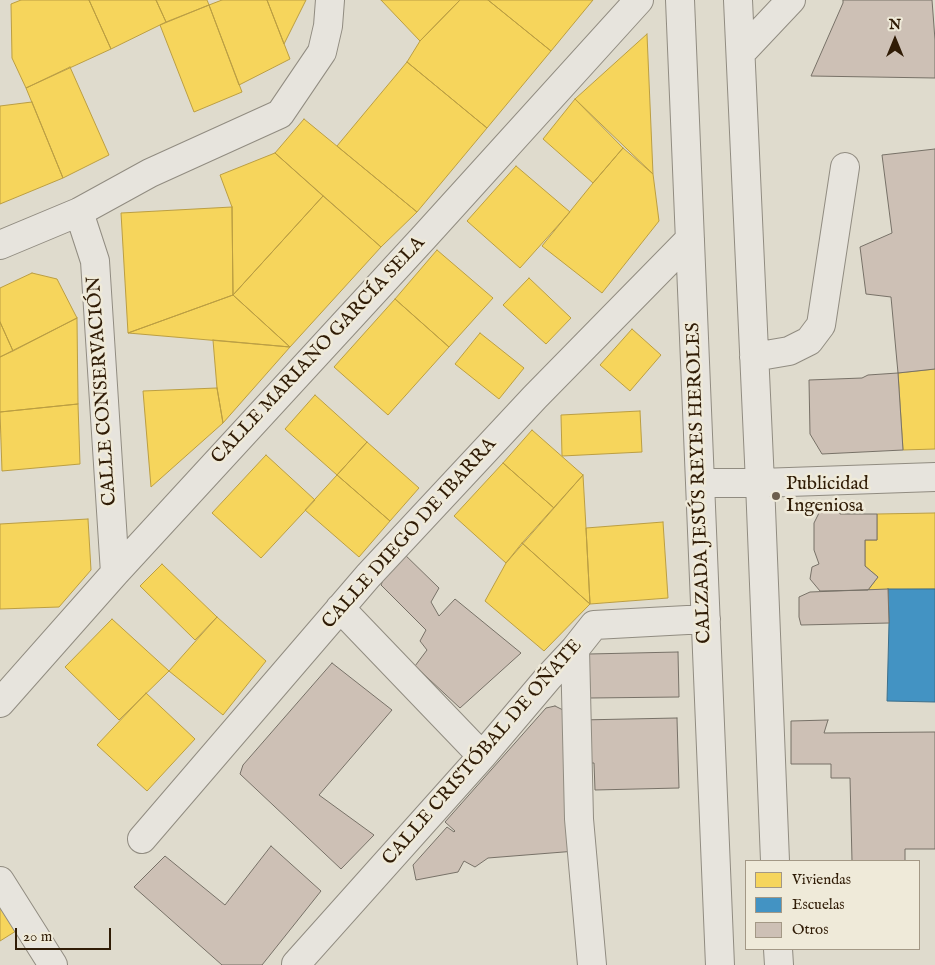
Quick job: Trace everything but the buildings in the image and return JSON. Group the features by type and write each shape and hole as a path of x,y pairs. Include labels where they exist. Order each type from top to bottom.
{"street":[{"path":"0,245 79,212 150,173 280,114 322,52 328,26 330,0"},
{"name":"CALLE MARIANO GARCÍA SELA","path":"0,703 116,573 639,0"},
{"name":"CALZADA JESÚS REYES HEROLES","path":"680,0 720,965"},
{"path":"738,0 775,860"},
{"path":"741,53 791,0"},
{"path":"754,357 789,351 809,341 821,325 845,167"},
{"name":"CALLE CONSERVACIÓN","path":"79,212 95,261 116,573"},
{"name":"CALLE DIEGO DE IBARRA","path":"142,839 368,576 522,411 690,239"},
{"path":"700,483 760,483 935,477"},
{"path":"340,608 482,756"},
{"name":"CALLE CRISTÓBAL DE OÑATE","path":"296,964 482,756 594,625 706,619"},
{"path":"575,649 579,819 592,965"},
{"path":"0,881 53,965"},
{"path":"778,950 779,965"}],"place":[{"name":"Publicidad Ingeniosa","path":"776,496"}]}
